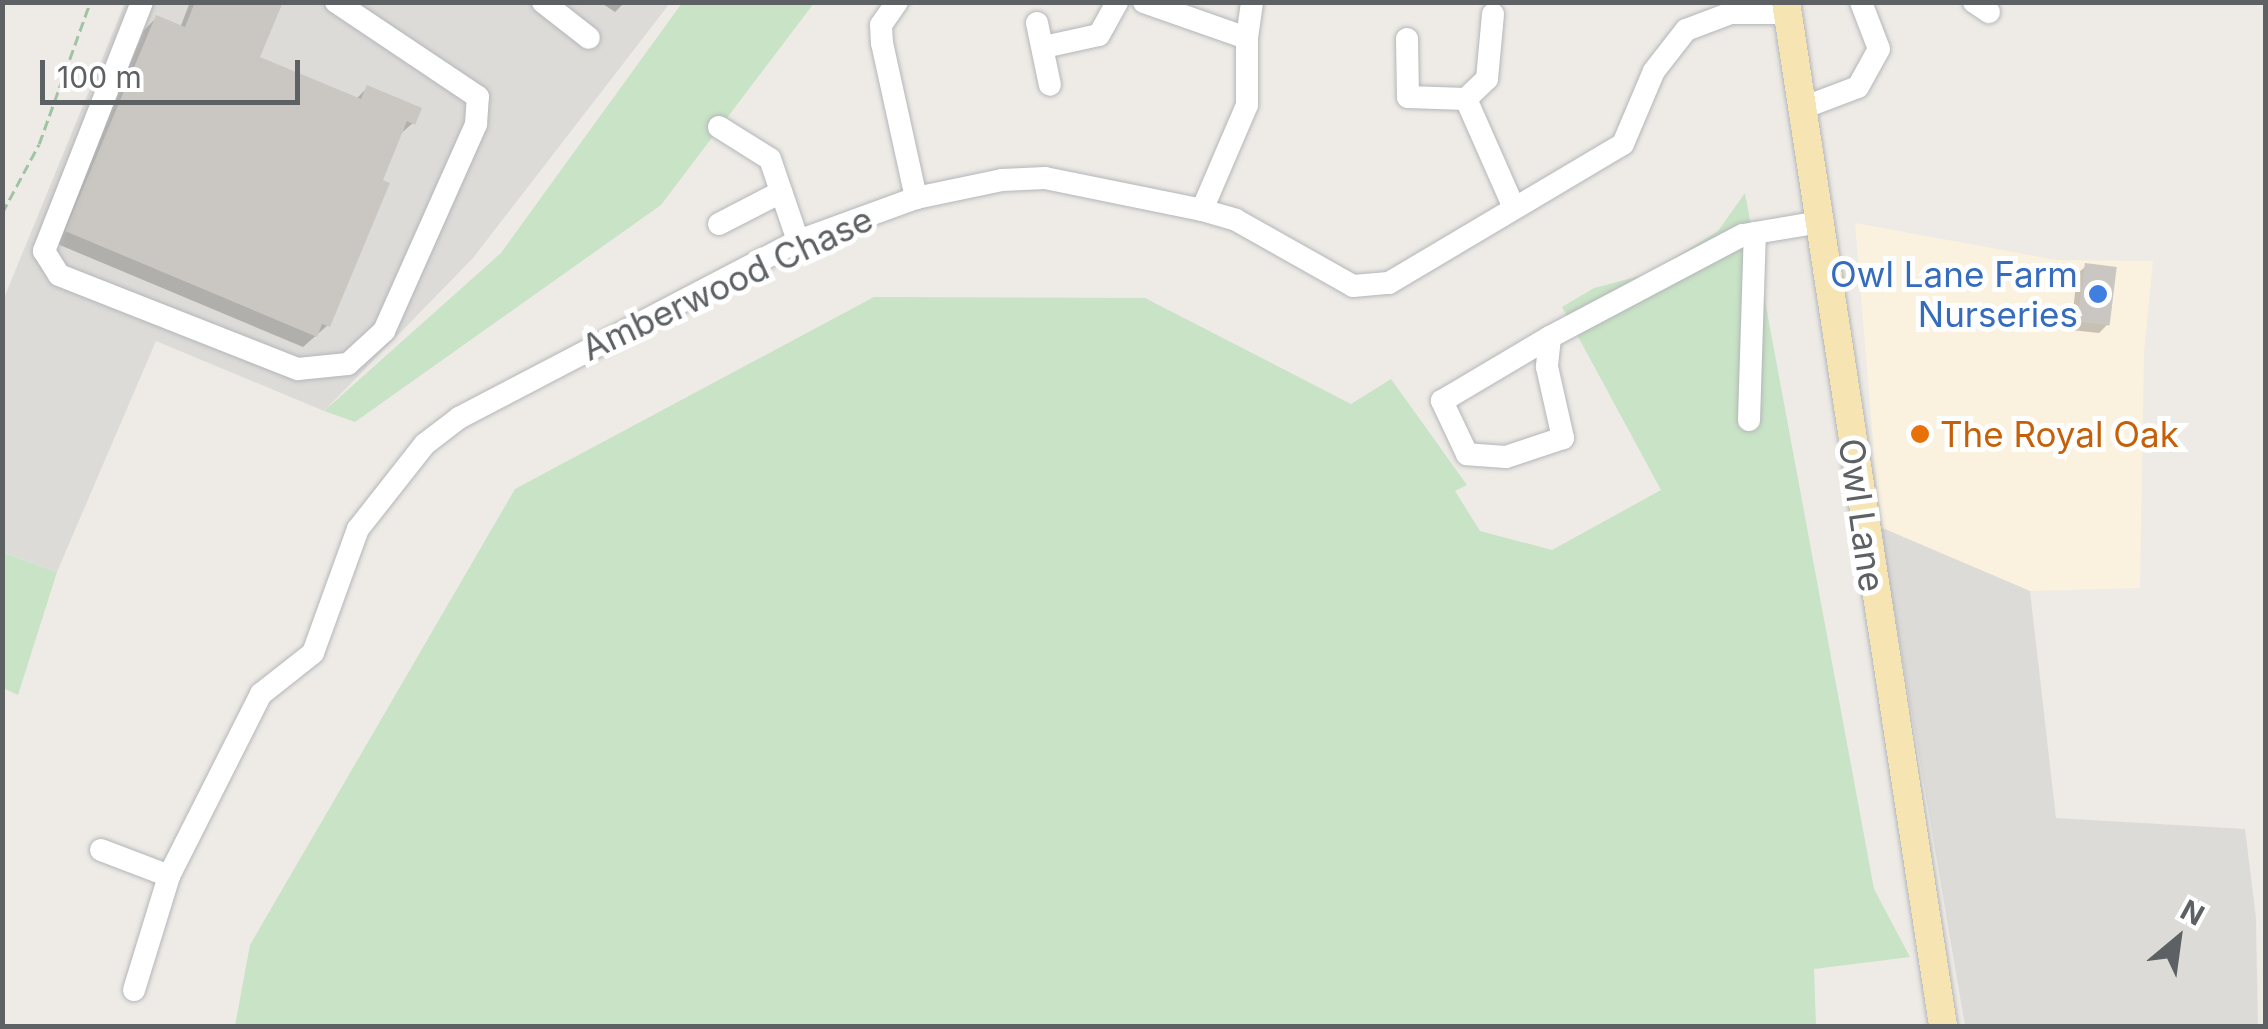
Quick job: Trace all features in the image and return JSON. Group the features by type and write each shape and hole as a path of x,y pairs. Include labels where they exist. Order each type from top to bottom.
{"main road":[{"name":"Owl Lane","path":"1786,8 1815,222 1835,304 1866,554 1943,1026"}],"street":[{"path":"142,2 44,251 59,275 298,370 348,364 384,331 476,124 478,97 336,3"},
{"path":"543,2 589,38"},
{"path":"896,2 882,25 882,43 916,198"},
{"path":"1044,48 1099,34 1117,2"},
{"path":"1144,2 1247,38"},
{"path":"1202,210 1247,105 1247,38 1252,2"},
{"path":"1800,109 1858,88 1879,50 1861,2"},
{"name":"Amberwood Chase","path":"134,990 169,876 260,694 313,653 322,637 358,529 426,444 533,377 798,241 916,198 1045,178 1236,220 1353,286 1370,288 1623,144 1654,71 1686,30 1730,12 1786,8"},
{"path":"1407,39 1408,98 1466,99 1487,78 1493,14"},
{"path":"1036,22 1050,85"},
{"path":"1466,99 1514,208"},
{"path":"719,127 770,159 798,241"},
{"path":"719,224 782,192"},
{"path":"1550,337 1548,367 1563,438 1506,456 1466,454 1442,401 1550,337 1755,232 1815,222"},
{"path":"1749,420 1755,232"},
{"path":"101,850 169,876"}],"path":[{"path":"2,214 39,144 90,2"}],"shaded area":[{"path":"125,3 670,3 473,258 324,411 156,341 57,572 3,552 2,303"},
{"path":"1855,223 2057,260 2153,261 2144,353 2140,588 2030,591 1880,527"},
{"path":"1880,527 2030,591 2056,818 2245,829 2256,918 2258,1026 1965,1026"}],"green space":[{"path":"682,3 814,3 661,205 355,422 324,411 501,253"},
{"path":"1745,193 1874,889 1910,957 1814,969 1816,1026 235,1026 250,945 515,489 874,297 1145,298 1351,404 1391,379 1467,485 1455,491 1480,531 1552,550 1661,490 1562,307 1594,288 1648,274 1718,231"},
{"path":"2,552 57,572 18,695 3,688"}],"building":[{"path":"195,2 283,2 260,57 361,99 367,85 422,108 415,125 407,121 383,180 390,183 330,327 322,324 317,337 65,231 156,15 185,27"},
{"name":"Owl Lane Farm Nurseries","path":"2085,263 2117,267 2110,325 2078,322"}],"place":[{"name":"Owl Lane Farm Nurseries","path":"2098,294"},
{"name":"The Royal Oak","path":"1920,434"}]}
